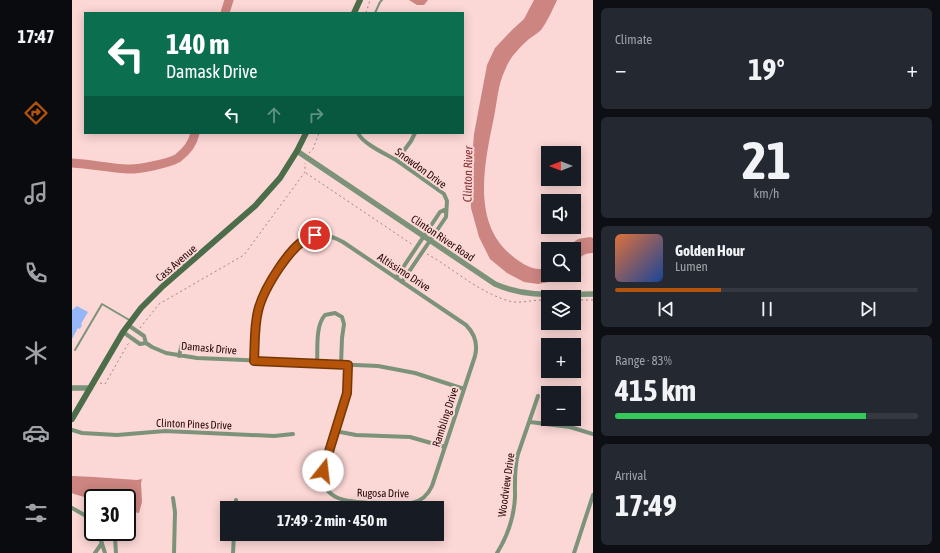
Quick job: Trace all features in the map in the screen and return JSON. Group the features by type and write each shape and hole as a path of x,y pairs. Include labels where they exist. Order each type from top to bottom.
{"main road":[{"path":"354,12 360,0"},
{"name":"Cass Avenue","path":"72,419 123,332 141,308 255,206 280,178 306,134"}],"street":[{"name":"Snowdon Drive","path":"358,134 365,141 397,160 444,194 447,201 446,208"},
{"path":"397,160 411,141 414,134"},
{"name":"Clinton River Road","path":"297,151 484,278 504,288 513,291 546,295 593,294"},
{"path":"396,278 440,212 446,208"},
{"path":"402,282 446,217 446,208"},
{"name":"Altissimo Drive","path":"254,361 257,314 265,292 296,245 306,238 315,235 325,235 337,239 466,325 474,337"},
{"path":"317,364 320,324 326,315 333,313 342,317 344,324 341,365"},
{"path":"129,323 144,336 146,343"},
{"name":"Damask Drive","path":"123,332 140,344 146,343 158,350 179,356 254,361 378,366 407,371 464,389"},
{"name":"Rambling Drive","path":"422,499 427,495 432,486 476,353 474,337"},
{"path":"179,356 182,344"},
{"path":"348,365 347,393 336,430 356,435 413,437 445,447"},
{"path":"72,388 90,388"},
{"name":"Woodview Drive","path":"497,553 505,536 513,512 517,458 538,396"},
{"path":"530,422 570,427 593,434"},
{"name":"Clinton Pines Drive","path":"72,430 82,433 117,435 160,431 274,436 293,434"},
{"name":"Rugosa Drive","path":"336,430 324,468 323,476 326,486 335,497 347,501 406,504 422,499"},
{"path":"574,553 593,495"},
{"path":"173,498 175,512 174,553"},
{"path":"72,508 84,515"},
{"path":"101,541 105,553"},
{"path":"115,541 116,553"},
{"path":"233,553 234,541"},
{"path":"95,553 102,544"}],"lane":[{"path":"375,12 382,0"},
{"path":"75,350 102,304 129,323"}],"path":[{"path":"366,12 370,0"},
{"path":"310,152 313,149 319,134"},
{"path":"138,332 159,304 244,255 305,172 305,165"},
{"path":"305,172 417,247"},
{"path":"423,251 484,290 509,301 524,303 530,300 541,300"},
{"path":"581,300 593,300"},
{"path":"94,381 105,384 128,344 131,343 133,339"}],"shaded area":[{"path":"409,0 428,0 424,5 417,5"},
{"path":"534,0 557,0 541,30 529,39 515,53 509,61 503,75 498,93 487,152 484,190 485,208 490,225 498,240 510,254 518,260 533,268 541,269 541,282 549,282 538,284 524,282 507,273 490,259 479,237 471,208 470,184 474,134 487,65 495,48 524,19"},
{"path":"593,238 593,253 581,257 581,242 574,242 578,239"},
{"path":"72,476 137,480 142,479 142,502 139,513 136,512 136,489 84,489 84,497 72,493"}],"building":[{"path":"77,306 88,312 81,324 80,329 78,328 72,339 72,310"}],"waterway":[{"path":"225,12 229,0"},
{"path":"72,163 127,169 161,164 178,158 187,150 195,134"}],"route":[{"path":"315,235 306,238 296,245 265,292 257,314 254,361 348,365 348,389 345,402 323,471"}],"water label":[{"name":"Clinton River","path":"468,174"}]}
